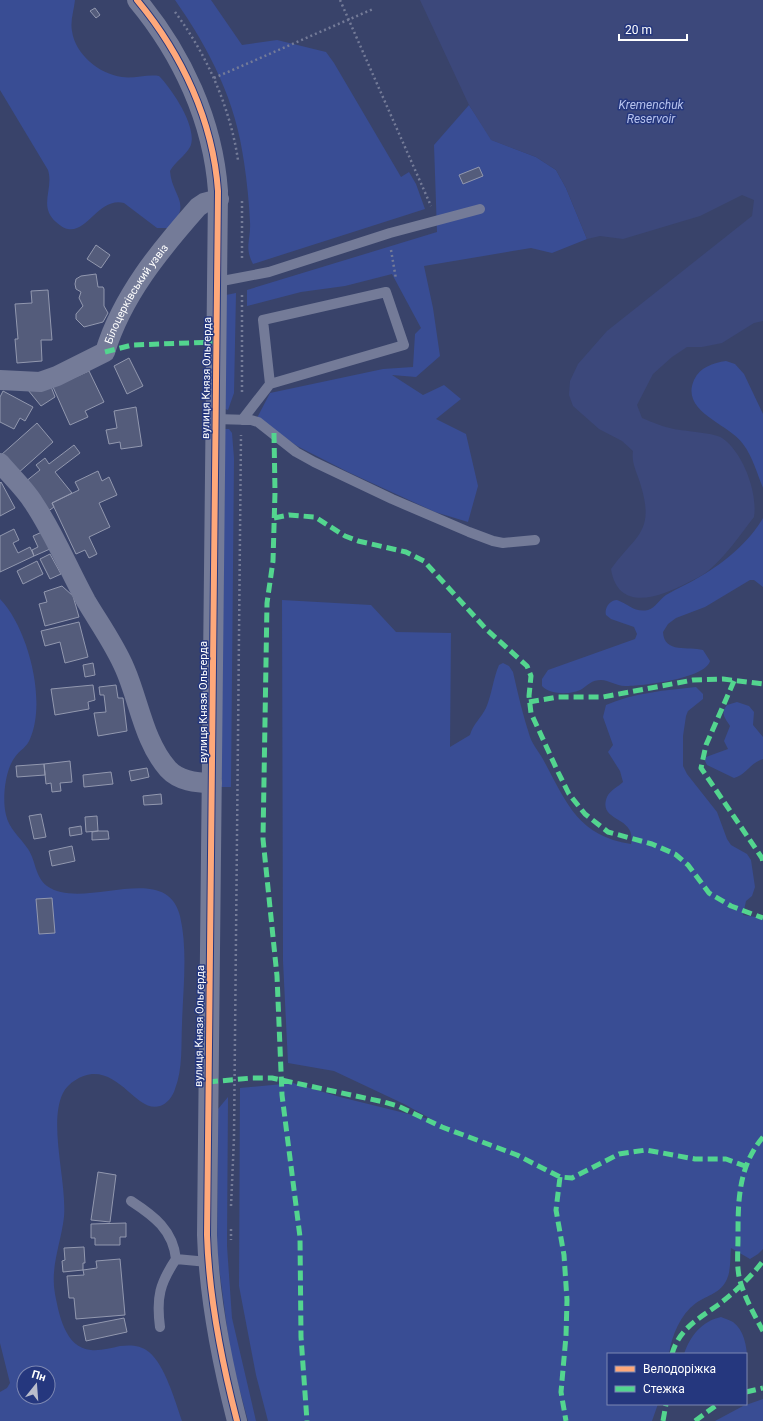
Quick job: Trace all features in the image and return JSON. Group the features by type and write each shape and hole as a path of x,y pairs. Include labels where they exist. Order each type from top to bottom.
{"street":[{"name":"вулиця Князя Ольгерда","path":"137,0 172,48 193,92 205,123 213,152 219,199 206,1209 208,1262 216,1329 237,1421"},
{"name":"Білоцерківський узвіз","path":"0,380 40,382 57,376 104,352 120,314 145,272 198,207 204,203 219,199"},
{"path":"0,463 32,500 40,513 75,580 122,662 147,730 162,761 169,770 183,779 212,784"}],"lane":[{"path":"217,282 269,272 387,234 480,209"},
{"path":"242,420 270,384 404,345 386,292 263,320 270,384"},
{"path":"215,419 258,422 296,452 321,465 392,499 483,538 503,543 535,540"},
{"path":"131,1201 154,1216 166,1228 173,1244 176,1259 160,1288 157,1304 160,1327"},
{"path":"176,1259 208,1262"}],"path":[{"path":"340,0 438,220"},
{"path":"214,78 373,9"},
{"path":"386,292 397,278 387,234"}],"shaded area":[{"path":"0,0 75,0 72,31 78,47 90,62 105,72 122,77 159,76 171,90 188,120 192,139 188,150 170,171 179,200 180,212 169,228 157,228 124,203 114,203 105,207 82,226 74,229 66,228 56,222 51,216 47,204 49,184 48,170 0,90"},
{"path":"175,0 211,0 242,45 277,40 326,52 334,63 401,177 409,172 416,184 425,209 253,264 248,248 250,222 246,177 235,118 220,77 210,57"},
{"path":"469,105 492,140 536,157 556,170 566,188 587,239 552,253 531,248 424,266 433,308 440,356 416,377 392,375 423,395 444,385 461,399 436,419 466,434 478,486 468,522 435,512 348,472 297,446 257,418 270,393 383,369 413,367 415,334 421,328 392,274 345,286 301,292 247,306 247,290 437,232 434,145"},
{"path":"236,293 234,393 228,410 225,409 226,295"},
{"path":"726,361 735,364 744,374 763,414 763,488 752,460 743,444 699,409 694,401 691,391 694,380 703,369 707,366"},
{"path":"225,429 229,429 232,433 234,458 231,787 221,787"},
{"path":"763,518 763,587 754,580 750,580 705,607 676,618 668,624 663,632 664,639 672,646 678,648 703,650 710,661 706,667 685,677 644,685 622,686 604,680 598,680 578,691 567,693 550,691 542,686 542,679 548,670 635,639 637,634 634,627 611,619 606,615 607,607 610,603 617,600 639,610 643,611 651,609 666,595 710,571 736,551 758,527"},
{"path":"0,599 10,612 19,628 26,646 32,666 36,705 35,723 30,739 15,757 9,769 4,793 7,820 28,849 40,878 47,886 62,892 81,894 141,888 158,891 172,899 180,916 184,942 181,1056 178,1081 174,1092 167,1102 160,1106 152,1107 144,1104 112,1079 103,1075 92,1074 75,1080 65,1089 63,1093 57,1120 64,1217 54,1274 55,1294 61,1320 69,1337 82,1348 91,1350 132,1346 142,1348 149,1352 155,1358 165,1374 182,1421 0,1421 0,1392 7,1388 10,1383 0,1343"},
{"path":"282,600 371,605 396,632 451,633 450,747 470,735 486,708 499,665 503,663 509,666 513,672 531,740 560,792 568,805 587,826 599,834 613,840 631,844 631,835 628,828 607,811 605,805 608,795 623,782 620,771 608,752 613,745 603,717 606,705 639,695 674,689 696,687 703,694 703,699 688,711 686,716 683,736 683,766 687,774 717,812 727,839 731,845 747,854 751,860 755,887 752,896 746,901 743,915 763,918 763,1249 750,1259 731,1248 727,1279 718,1291 696,1303 685,1313 672,1340 669,1353 607,1353 607,1405 658,1405 652,1421 268,1421 256,1375 239,1286 240,1088 293,1083 340,1097 433,1120 404,1104 334,1071 288,1063 283,961"},
{"path":"737,702 749,706 754,712 753,725 763,737 763,759 734,778 707,765 705,761 706,757 728,749 724,741 730,726 724,716 724,711 727,705"},
{"path":"228,1097 227,1246 232,1318 256,1421 248,1421 231,1358 217,1252 218,1109"},
{"path":"721,1317 738,1326 744,1339 747,1353 684,1353 693,1335 708,1322"},
{"path":"763,1399 763,1421 715,1421 743,1406"}],"water":[{"name":"Kremenchuk Reservoir","path":"420,0 763,0 763,321 754,323 722,343 702,347 687,347 672,357 653,374 637,405 642,418 670,428 718,436 730,444 742,463 751,485 754,496 754,517 721,559 708,571 665,593 642,598 631,596 622,592 615,583 611,569 640,532 644,524 646,514 645,502 634,465 633,451 622,441 599,429 573,406 569,395 570,381 578,364 607,331 752,216 754,200 742,195 700,216 623,239 600,236 587,239 566,188 556,170 536,157 491,140 469,105"}],"building":[{"path":"95,8 100,15 96,18 90,11"},
{"path":"479,167 483,176 463,184 459,175"},
{"path":"96,245 110,255 101,268 87,259"},
{"path":"96,274 98,287 103,287 104,289 104,306 108,313 103,322 84,327 76,319 76,314 83,306 79,298 81,292 76,289 76,279 81,276"},
{"path":"48,290 52,340 41,340 42,361 17,363 15,339 18,339 15,304 32,303 31,291"},
{"path":"129,358 143,386 127,394 114,366"},
{"path":"89,371 104,402 85,411 88,417 70,425 53,387"},
{"path":"50,384 55,397 41,406 28,390"},
{"path":"3,391 33,407 25,421 20,418 14,429 0,422 0,397"},
{"path":"136,407 142,446 121,449 120,442 109,444 106,430 117,428 114,411"},
{"path":"37,423 53,442 17,474 1,455"},
{"path":"74,445 80,453 55,472 72,493 52,503 54,507 47,512 25,482 40,470 36,465 45,458 49,464"},
{"path":"98,471 102,481 109,477 117,495 99,503 110,527 89,537 97,554 89,558 85,550 76,554 52,503 79,490 75,482"},
{"path":"1,482 15,508 0,516 0,483"},
{"path":"14,529 19,540 13,543 18,553 30,547 34,556 0,572 0,536"},
{"path":"42,532 50,549 34,556 32,550 38,547 33,536"},
{"path":"50,554 61,574 50,579 40,559"},
{"path":"37,561 43,574 23,584 17,571"},
{"path":"62,586 73,596 79,617 45,626 39,604 47,602 44,592"},
{"path":"79,622 88,657 65,663 60,642 45,646 41,631"},
{"path":"93,663 95,675 85,677 83,665"},
{"path":"93,685 95,700 88,702 89,709 55,715 51,689"},
{"path":"116,685 118,698 123,698 127,731 98,736 94,713 106,712 104,695 100,695 99,687"},
{"path":"70,761 72,782 60,783 61,791 52,792 51,783 46,784 44,764"},
{"path":"44,764 45,775 17,777 16,766"},
{"path":"147,768 149,777 131,781 129,771"},
{"path":"111,772 113,784 84,787 83,775"},
{"path":"161,794 162,804 144,805 143,796"},
{"path":"41,814 46,837 34,839 29,816"},
{"path":"97,816 98,831 86,832 85,817"},
{"path":"81,826 82,834 70,836 69,828"},
{"path":"108,831 109,839 92,840 92,832"},
{"path":"72,846 75,861 52,866 49,851"},
{"path":"52,898 55,933 39,934 36,899"},
{"path":"98,1172 116,1175 110,1222 91,1220"},
{"path":"126,1223 126,1237 120,1237 120,1245 95,1245 95,1238 91,1238 91,1224"},
{"path":"84,1247 85,1263 83,1263 83,1270 63,1272 62,1261 65,1260 64,1248"},
{"path":"120,1259 125,1315 76,1319 74,1298 69,1298 67,1276 84,1275 83,1270 97,1268 96,1261"},
{"path":"124,1318 127,1332 86,1341 83,1326"}],"marked path":[{"path":"105,352 132,345 216,342"},
{"path":"274,433 275,492 273,561 267,603 263,839 277,976 282,1095 300,1237 301,1337 307,1421"},
{"path":"274,518 289,515 315,517 345,536 358,541 406,552 424,561 486,629 527,666 531,676 529,696 531,713 569,794 585,814 608,832 652,844 675,854 688,865 709,893 731,906 763,918"},
{"path":"529,702 558,697 603,697 693,680 723,679 763,684"},
{"path":"734,681 706,745 701,768 762,858 763,863"},
{"path":"208,1082 252,1078 272,1078 384,1102 398,1106 442,1127 517,1155 560,1177 572,1178 619,1154 646,1150 695,1159 726,1159 745,1166"},
{"path":"763,1137 755,1148 744,1172 738,1211 739,1278 751,1308 763,1331"},
{"path":"560,1177 556,1210 564,1255 567,1300 566,1336 561,1392 566,1421"},
{"path":"672,1353 675,1345 684,1331 736,1290 763,1261"},
{"path":"747,1392 763,1388"},
{"path":"663,1421 666,1405"},
{"path":"695,1421 717,1405"}],"cycle path":[{"path":"137,0 168,43 192,90 210,139 218,191 207,1235 213,1305 226,1375 237,1421"}]}
